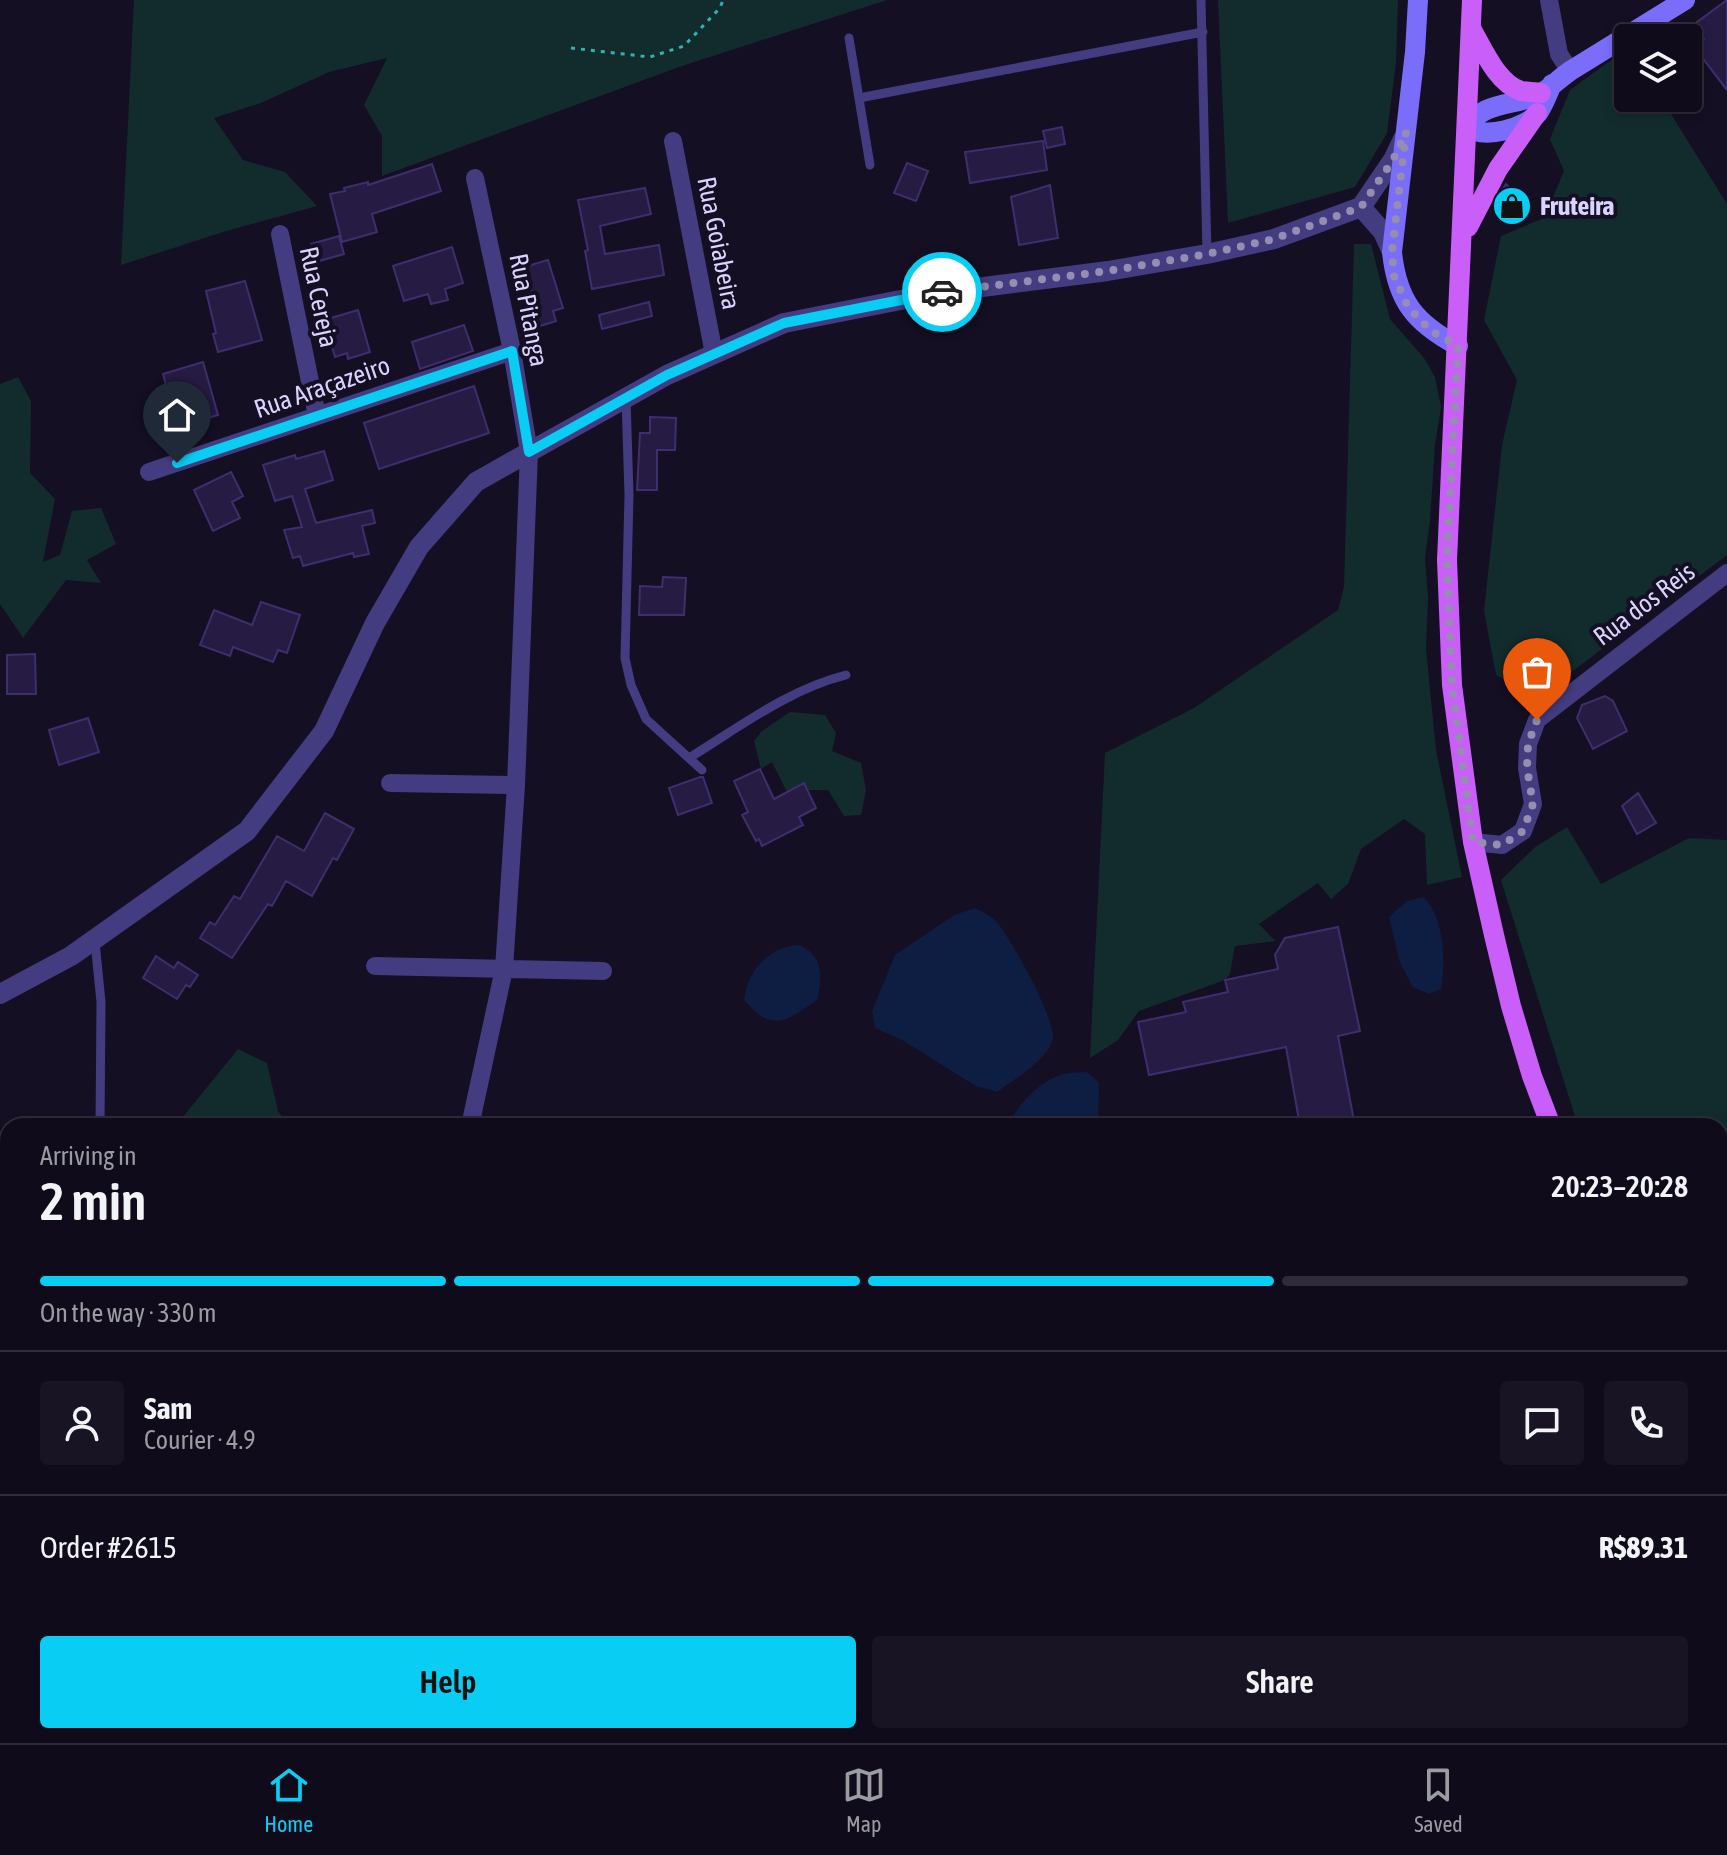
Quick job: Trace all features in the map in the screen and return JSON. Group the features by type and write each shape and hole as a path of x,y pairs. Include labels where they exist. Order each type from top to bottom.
{"main road":[{"path":"1418,0 1392,252 1394,276 1408,307 1431,331 1458,346"},
{"path":"1472,0 1448,575 1452,685 1473,842 1511,1006 1548,1118"},
{"path":"1468,127 1480,133 1511,128 1570,71 1685,0"},
{"path":"1471,29 1492,64 1508,83 1519,90 1544,97"},
{"path":"1463,238 1498,169 1544,97"}],"street":[{"path":"1549,0 1559,54 1570,71"},
{"path":"0,994 95,941 247,831 324,731 375,623 419,547 476,482 667,375 784,323 936,293 1108,271 1207,254 1274,239 1361,207 1393,160 1406,132"},
{"name":"Rua Goiabeira","path":"673,141 714,354"},
{"name":"Rua Pitanga","path":"472,1118 504,969 516,785 529,452 512,351 475,178"},
{"path":"1361,207 1383,232 1392,252"},
{"name":"Rua Cereja","path":"280,234 317,416"},
{"name":"Rua Araçazeiro","path":"149,472 512,351"},
{"name":"Rua dos Reis","path":"1473,842 1502,845 1523,831 1533,804 1527,768 1528,744 1537,720 1727,573"},
{"path":"390,783 516,785"},
{"path":"375,966 603,971"}],"lane":[{"path":"1201,0 1207,254"},
{"path":"859,98 1203,32"},
{"path":"849,38 870,165"},
{"path":"626,398 629,495 625,658 631,685 646,719 702,770"},
{"path":"689,758 780,702 829,679 846,675"},
{"path":"95,941 101,1002 100,1118"}],"path":[{"path":"571,48 650,57 684,46 720,8 723,0"}],"green space":[{"path":"134,0 887,0 682,66 382,176 382,136 364,105 387,58 329,72 261,103 214,118 243,160 285,172 317,206 121,265"},
{"path":"1218,0 1398,0 1396,63 1387,133 1355,187 1228,223"},
{"path":"1614,58 1614,112 1670,112 1727,204 1727,555 1537,698 1496,675 1484,611 1502,445 1517,380 1484,320 1501,236 1544,218 1564,171 1550,139 1570,90"},
{"path":"1354,244 1371,244 1390,319 1424,358 1435,377 1441,407 1425,558 1428,598 1426,649 1436,750 1462,877 1427,885 1425,834 1404,819 1361,849 1348,884 1331,899 1318,883 1259,924 1275,941 1235,946 1230,974 1225,980 1139,1011 1118,1040 1090,1058 1105,753 1194,708 1338,610 1344,587"},
{"path":"18,377 31,401 30,473 55,499 43,562 60,555 72,511 101,508 116,544 87,560 101,583 66,580 23,638 0,604 0,384"},
{"path":"790,712 825,715 836,733 832,751 861,763 866,790 861,815 844,816 828,790 806,790 800,785 787,792 772,762 761,769 754,741 762,731"},
{"path":"1567,827 1601,884 1689,838 1727,840 1727,1118 1575,1118 1501,880 1534,848"},
{"path":"238,1049 267,1063 278,1111 283,1118 182,1118"}],"water":[{"path":"1423,897 1435,915 1443,953 1441,989 1429,994 1413,987 1400,963 1389,917 1407,901"},
{"path":"975,908 996,921 1012,944 1041,1000 1052,1033 1052,1042 1042,1057 997,1092 976,1086 902,1040 875,1028 872,1011 895,955 954,915"},
{"path":"799,945 817,961 820,984 817,1000 779,1021 763,1017 744,1000 750,979 769,955"},
{"path":"1087,1072 1099,1083 1098,1118 1012,1118 1036,1089 1063,1074"}],"building":[{"path":"1727,0 1727,90 1702,57 1702,24 1694,24"},
{"path":"1062,127 1065,144 1047,148 1043,131"},
{"path":"1043,141 1047,170 970,183 965,152"},
{"path":"907,163 928,171 916,201 894,193"},
{"path":"432,164 441,191 372,214 377,232 342,242 330,194"},
{"path":"1506,184 1521,199 1507,213 1496,202"},
{"path":"1050,185 1058,238 1019,245 1011,197"},
{"path":"645,188 651,214 600,226 605,254 659,245 664,275 592,289 578,200"},
{"path":"339,236 344,254 316,262 311,244"},
{"path":"452,247 463,283 445,289 448,300 431,304 428,294 404,301 393,266"},
{"path":"548,260 563,308 553,311 556,321 537,327 531,307 535,306 524,267"},
{"path":"245,281 262,340 218,352 206,291"},
{"path":"649,302 652,316 602,329 599,315"},
{"path":"358,310 370,352 348,359 347,353 335,357 324,320"},
{"path":"464,325 473,351 420,369 412,342"},
{"path":"203,362 218,415 177,427 163,374"},
{"path":"474,386 489,433 379,469 364,423"},
{"path":"650,417 676,418 675,450 657,450 657,490 637,490 640,433 650,433"},
{"path":"324,451 333,480 305,489 316,523 372,510 375,523 362,526 369,554 354,557 353,553 303,566 300,556 293,558 284,530 302,527 292,496 275,501 263,465 295,455 296,459"},
{"path":"231,472 243,496 232,502 240,518 213,531 194,490"},
{"path":"663,577 686,578 684,615 639,615 640,586 662,587"},
{"path":"261,602 300,615 287,653 278,650 273,662 233,647 230,656 200,645 214,610 252,625"},
{"path":"35,654 36,694 7,694 7,655"},
{"path":"1605,696 1613,701 1627,731 1593,749 1577,718 1582,705"},
{"path":"88,718 99,752 59,765 49,730"},
{"path":"760,769 774,799 804,783 816,808 799,817 803,825 762,846 742,815 748,812 734,781"},
{"path":"703,777 712,803 678,815 669,788"},
{"path":"1638,793 1656,823 1637,834 1622,806"},
{"path":"325,813 354,829 312,896 286,881 272,906 268,904 232,958 200,938 210,922 215,925 234,896 240,899 277,836 304,851"},
{"path":"1338,927 1360,1031 1338,1036 1353,1118 1299,1118 1286,1047 1149,1075 1138,1022 1186,1012 1183,1002 1228,992 1225,980 1278,969 1275,955 1285,938"},
{"path":"156,956 174,968 178,962 198,975 190,987 186,985 177,999 143,978"}],"way so far":[{"path":"942,292 1108,271 1274,239 1361,207 1393,160 1406,132 1392,252 1394,276 1408,307 1431,331 1458,346 1447,560 1452,685 1473,842 1502,845 1523,831 1533,804 1527,768 1528,744 1537,720"}],"place":[{"name":"Fruteira","path":"1512,206"}],"route":[{"path":"177,463 512,351 529,452 667,375 784,323 942,292"}]}
